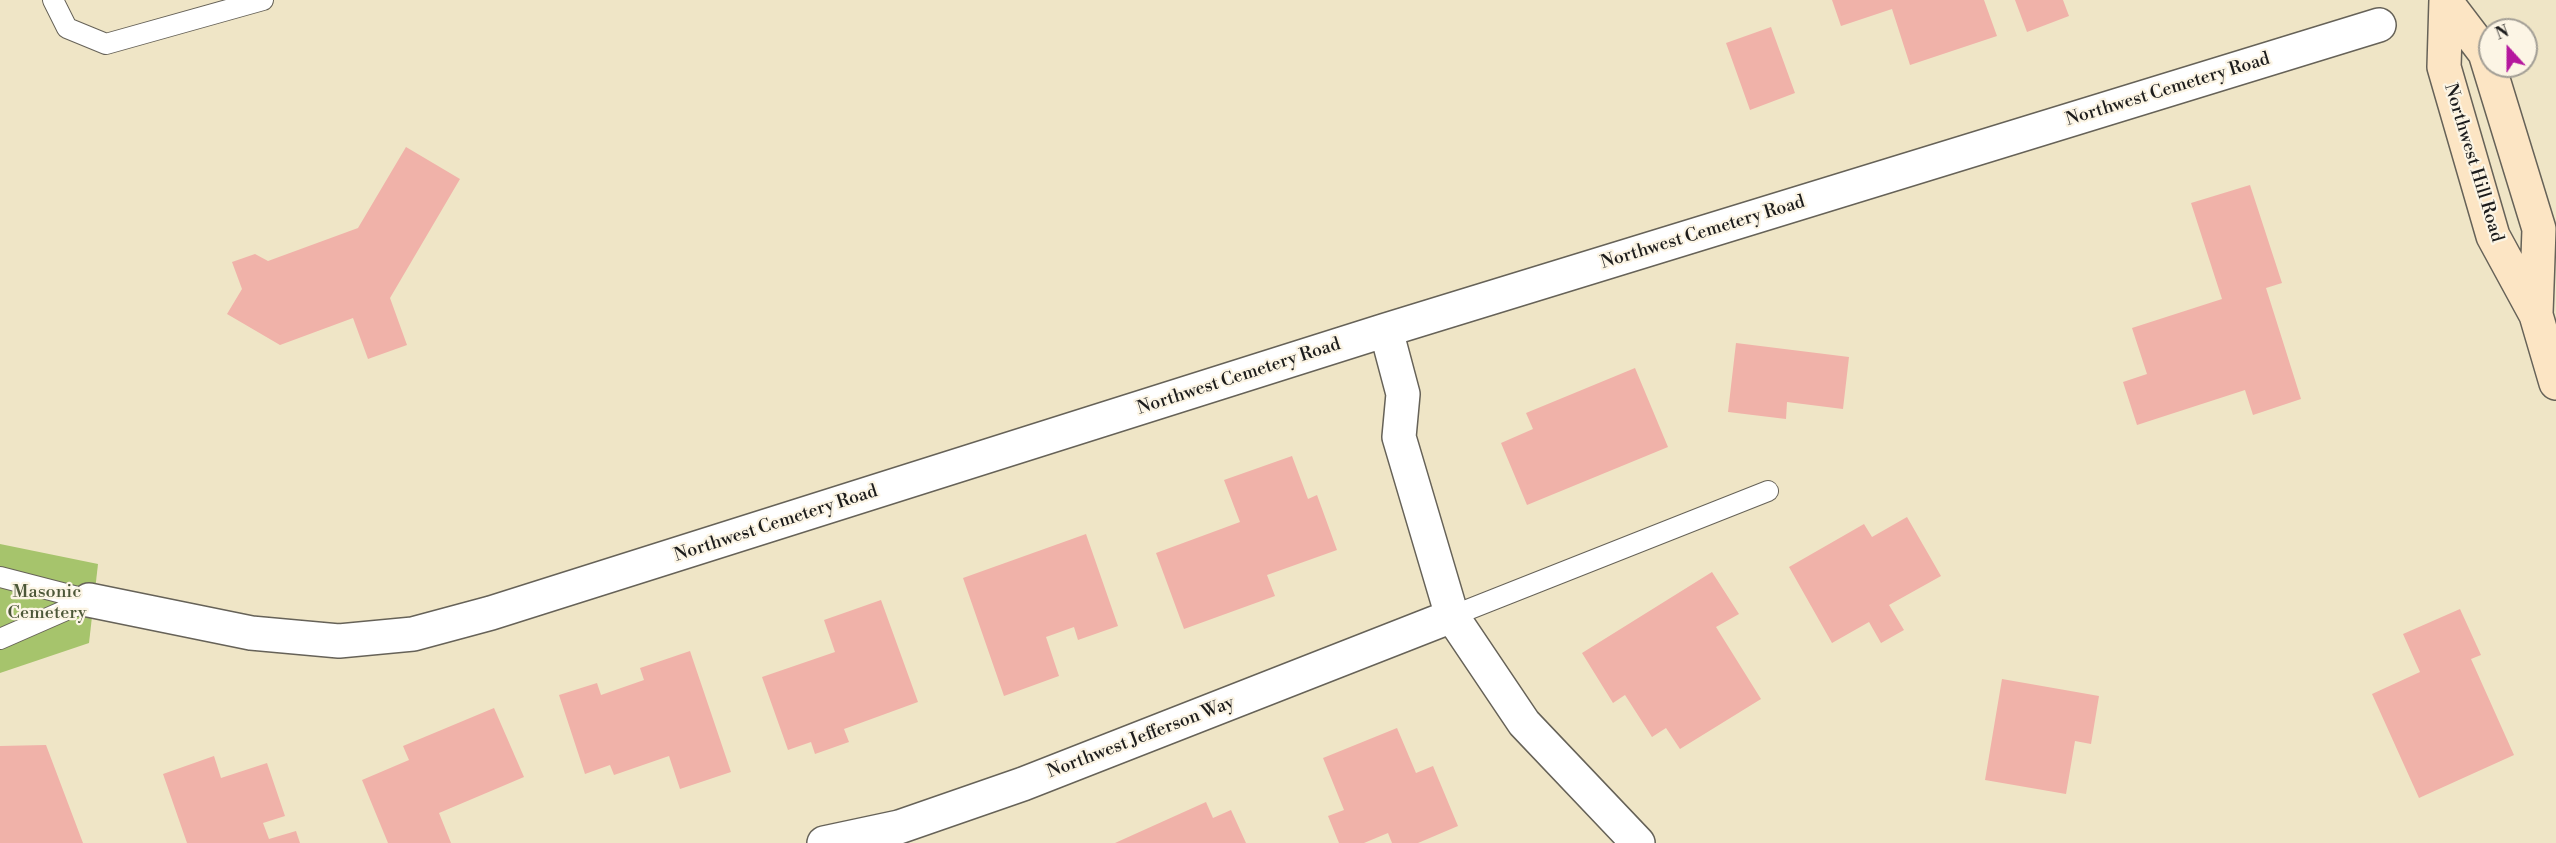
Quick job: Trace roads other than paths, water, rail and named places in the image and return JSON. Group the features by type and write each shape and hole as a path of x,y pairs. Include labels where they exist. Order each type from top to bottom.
{"main road":[{"name":"Northwest Hill Road","path":"2447,2 2486,53 2539,229 2536,315"},
{"name":"Northwest Hill Road","path":"2447,2 2444,67 2493,236 2536,315 2556,383"}],"street":[{"name":"Northwest Cemetery Road","path":"89,600 251,633 339,641 414,634 645,565 1386,330 2379,25"},
{"path":"1386,330 1403,394 1399,436 1452,615 1524,723 1638,843"},
{"name":"Northwest Jefferson Way","path":"824,843 899,826 1023,784 1452,615"}],"lane":[{"path":"53,0 67,28 106,44 262,0"},
{"path":"1452,615 1768,491"},
{"path":"0,577 89,600"},
{"path":"0,639 89,600"}],"park label":[{"name":"Masonic Cemetery","path":"47,603"}]}
